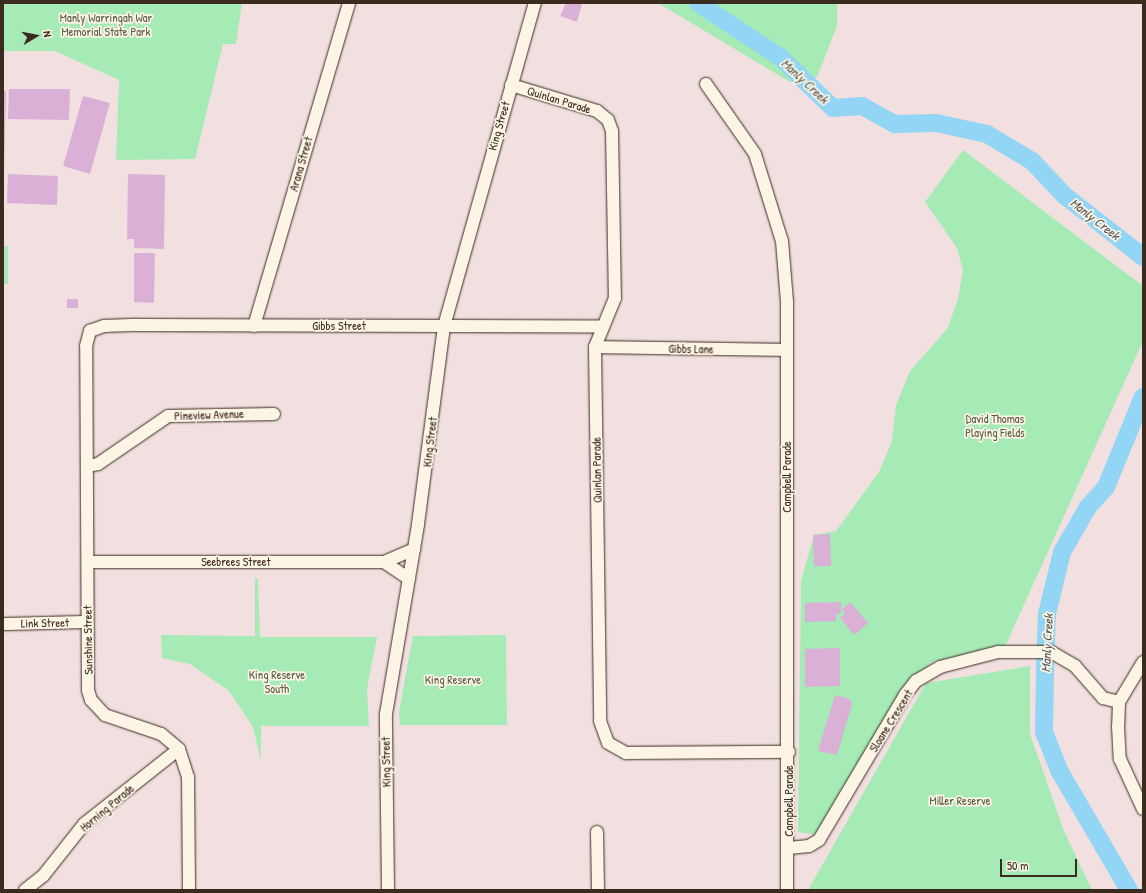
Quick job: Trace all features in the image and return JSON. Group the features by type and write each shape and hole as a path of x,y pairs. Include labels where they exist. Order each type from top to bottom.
{"street":[{"name":"Arana Street","path":"254,326 349,3"},
{"name":"King Street","path":"388,890 386,714 414,549 444,326 534,3"},
{"name":"Campbell Parade","path":"706,84 754,154 769,196 782,241 786,350 789,848 787,890"},
{"name":"Quinlan Parade","path":"511,85 597,111 611,126 615,298 595,347 600,721 608,744 626,753 788,752"},
{"name":"Gibbs Street","path":"84,331 104,326 602,327"},
{"name":"Sunshine Street","path":"84,331 87,466 88,690 95,707 105,715 161,734 180,749"},
{"name":"Gibbs Lane","path":"595,347 786,350"},
{"name":"Pineview Avenue","path":"87,466 98,464 168,416 274,414"},
{"name":"Seebrees Street","path":"88,562 384,562 414,549"},
{"path":"384,562 409,578"},
{"name":"Link Street","path":"3,624 88,622"},
{"name":"Sloane Crescent","path":"789,848 809,846 822,835 916,682 940,667 963,660 1034,650 1050,652 1075,666 1103,698 1119,702"},
{"path":"1143,662 1119,702 1120,759 1143,809"},
{"path":"180,749 188,777 189,890"},
{"name":"Horning Parade","path":"25,890 43,876 84,824 180,749"},
{"path":"597,832 598,890"}],"green space":[{"name":"Manly Warringah War Memorial State Park","path":"3,3 242,3 236,44 223,44 195,159 116,160 119,80 55,51 3,51"},
{"path":"658,3 837,3 837,26 817,77 790,82"},
{"name":"David Thomas Playing Fields","path":"963,150 1143,286 1143,341 1004,649 934,661 904,686 817,835 798,832 801,581 814,535 836,531 879,472 892,441 896,405 910,371 947,329 958,299 963,270 957,248 925,202"},
{"path":"3,246 8,246 8,284 3,284"},
{"name":"King Reserve South","path":"255,578 258,578 260,637 377,637 367,689 369,726 261,726 261,761 253,727 229,691 190,664 162,658 161,635 255,636"},
{"name":"King Reserve","path":"506,635 507,725 400,725 399,711 413,636"},
{"name":"Miller Reserve","path":"1030,666 1030,734 1064,831 1092,890 808,890 926,683"}],"building":[{"path":"566,3 582,4 577,22 560,16"},
{"path":"9,89 70,89 69,120 8,119"},
{"path":"3,91 6,91 4,175 3,175"},
{"path":"83,96 110,103 90,174 63,166"},
{"path":"8,174 58,176 57,205 7,203"},
{"path":"128,174 165,175 164,249 134,248 134,239 127,239"},
{"path":"134,253 155,253 154,303 134,302"},
{"path":"67,299 78,299 78,308 67,308"},
{"path":"830,534 831,566 814,566 813,535"},
{"path":"841,602 841,614 836,614 836,621 805,622 805,603"},
{"path":"850,602 868,623 854,635 840,618 845,613 842,609"},
{"path":"840,648 840,686 805,687 805,649"},
{"path":"835,695 850,699 852,704 837,755 818,751"}],"waterway":[{"name":"Manly Creek","path":"698,3 781,58 833,108 862,106 895,124 936,123 987,134 1032,161 1064,195 1143,257"},
{"name":"Manly Creek","path":"1129,890 1059,770 1044,732 1045,666 1047,614 1062,552 1088,507 1106,487 1143,397"}]}
